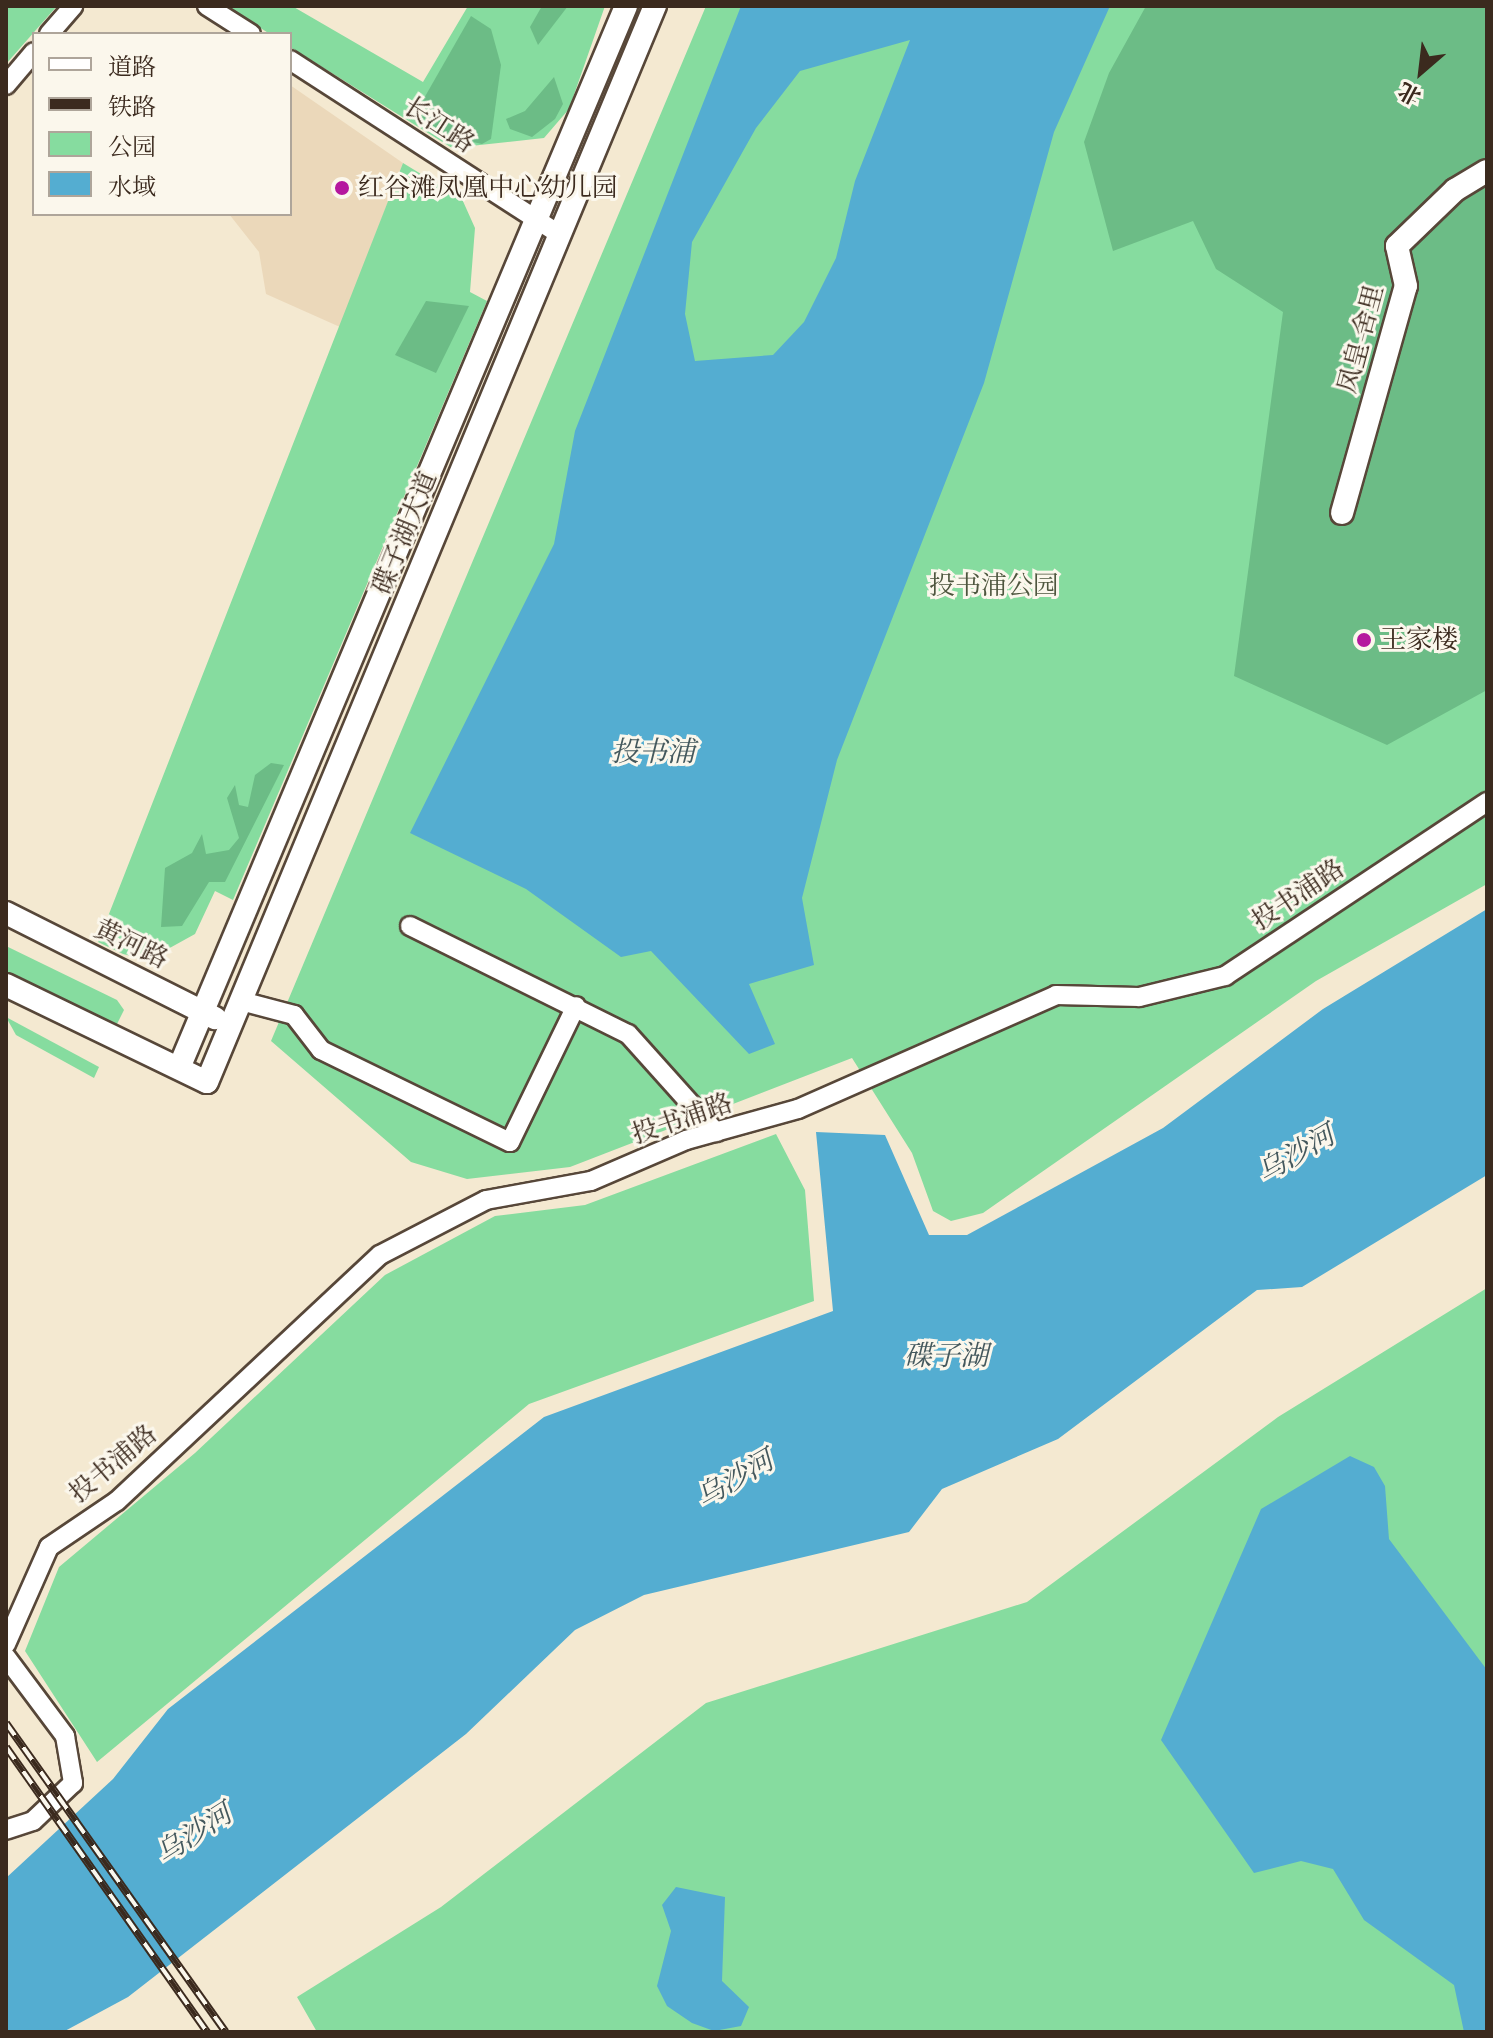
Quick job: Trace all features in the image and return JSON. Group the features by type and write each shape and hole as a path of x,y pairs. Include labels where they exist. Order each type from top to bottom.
{"main road":[{"name":"碟子湖大道","path":"626,6 179,1068 207,1082 655,6"},
{"name":"凤皇-舍里","path":"1342,513 1406,286 1397,246 1455,190 1487,171"},
{"name":"黄河路","path":"6,913 231,1025"},
{"path":"6,985 179,1068"}],"street":[{"path":"51,32 73,6"},
{"path":"207,6 248,32"},
{"path":"6,85 32,54"},
{"name":"长江路","path":"292,61 559,234"},
{"name":"投书浦路","path":"6,1644 49,1547 117,1501 380,1255 486,1200 591,1181 716,1132 798,1109 1056,995 1139,997 1225,976 1487,802"},
{"path":"410,926 628,1034 716,1132"},
{"path":"241,1001 294,1015 321,1050 510,1142 576,1006"},
{"path":"6,1657 65,1736 73,1766 67,1793 33,1821 6,1830"}],"shaded area":[{"name":"红谷滩凤凰中心幼儿园","path":"292,86 403,163 340,327 266,294 259,252 231,216 292,216"}],"green space":[{"path":"6,6 57,6 32,32 6,64"},
{"path":"225,6 292,6 423,82 468,6 605,6 569,109 544,138 452,148 292,48 292,32 267,32"},
{"path":"542,6 568,6 538,45 530,27"},
{"name":"投书浦公园","path":"706,6 1487,6 1487,884 1316,981 983,1213 951,1221 933,1211 912,1153 852,1058 570,1167 467,1179 411,1162 271,1041"},
{"path":"1146,6 1487,6 1487,690 1387,745 1234,676 1283,312 1216,269 1193,221 1113,251 1084,142 1109,73"},
{"path":"471,16 491,29 501,65 491,139 482,144 447,136 421,117 419,107"},
{"path":"554,77 563,104 555,119 532,137 510,129 506,119 525,111"},
{"path":"403,163 462,199 475,228 470,292 487,301 233,900 215,891 195,934 148,960 123,954 98,942"},
{"path":"426,301 469,306 436,373 395,355"},
{"path":"271,763 284,765 225,882 209,882 182,926 161,927 165,868 192,853 202,834 206,854 229,850 239,838 227,798 235,785 239,805 248,807 255,775"},
{"path":"6,946 117,1000 124,1010 116,1026 6,978"},
{"path":"6,1017 99,1067 94,1078 16,1035"},
{"path":"776,1134 805,1190 814,1301 529,1404 97,1762 25,1651 59,1567 195,1453 385,1275 495,1216 585,1205"},
{"path":"1487,1288 1487,2032 317,2032 297,1997 441,1907 706,1703 1027,1602 1278,1417"}],"water":[{"name":"投书浦","path":"741,6 1110,6 1054,132 984,383 837,760 802,898 814,965 749,984 775,1044 749,1054 651,951 621,957 526,889 410,833 554,544 575,431","holes":["910,40 855,181 836,258 804,322 773,355 695,361 685,314 692,242 756,128 800,71"]},
{"name":"碟子湖","path":"1487,909 1487,1175 1302,1287 1257,1290 1058,1439 942,1489 909,1532 644,1595 575,1630 466,1734 128,1997 63,2032 6,2032 6,1878 113,1779 168,1709 544,1417 833,1311 816,1132 885,1135 929,1235 967,1235 1163,1128 1323,1009"},
{"path":"1350,1456 1374,1467 1385,1486 1389,1539 1487,1670 1487,2032 1464,2032 1454,1985 1364,1920 1333,1869 1301,1861 1254,1873 1161,1740 1261,1509"},
{"path":"676,1887 725,1897 722,1981 749,2007 741,2026 714,2031 692,2023 667,2006 657,1986 671,1931 662,1905"}],"railway":[{"path":"6,1723 226,2032"},
{"path":"6,1747 207,2032"}],"place":[{"name":"红谷滩凤凰中心幼儿园","path":"342,188"},
{"name":"王家楼","path":"1364,640"}],"water label":[{"name":"乌沙河","path":"1296,1154"},
{"name":"乌沙河","path":"735,1479"},
{"name":"乌沙河","path":"194,1834"}]}
